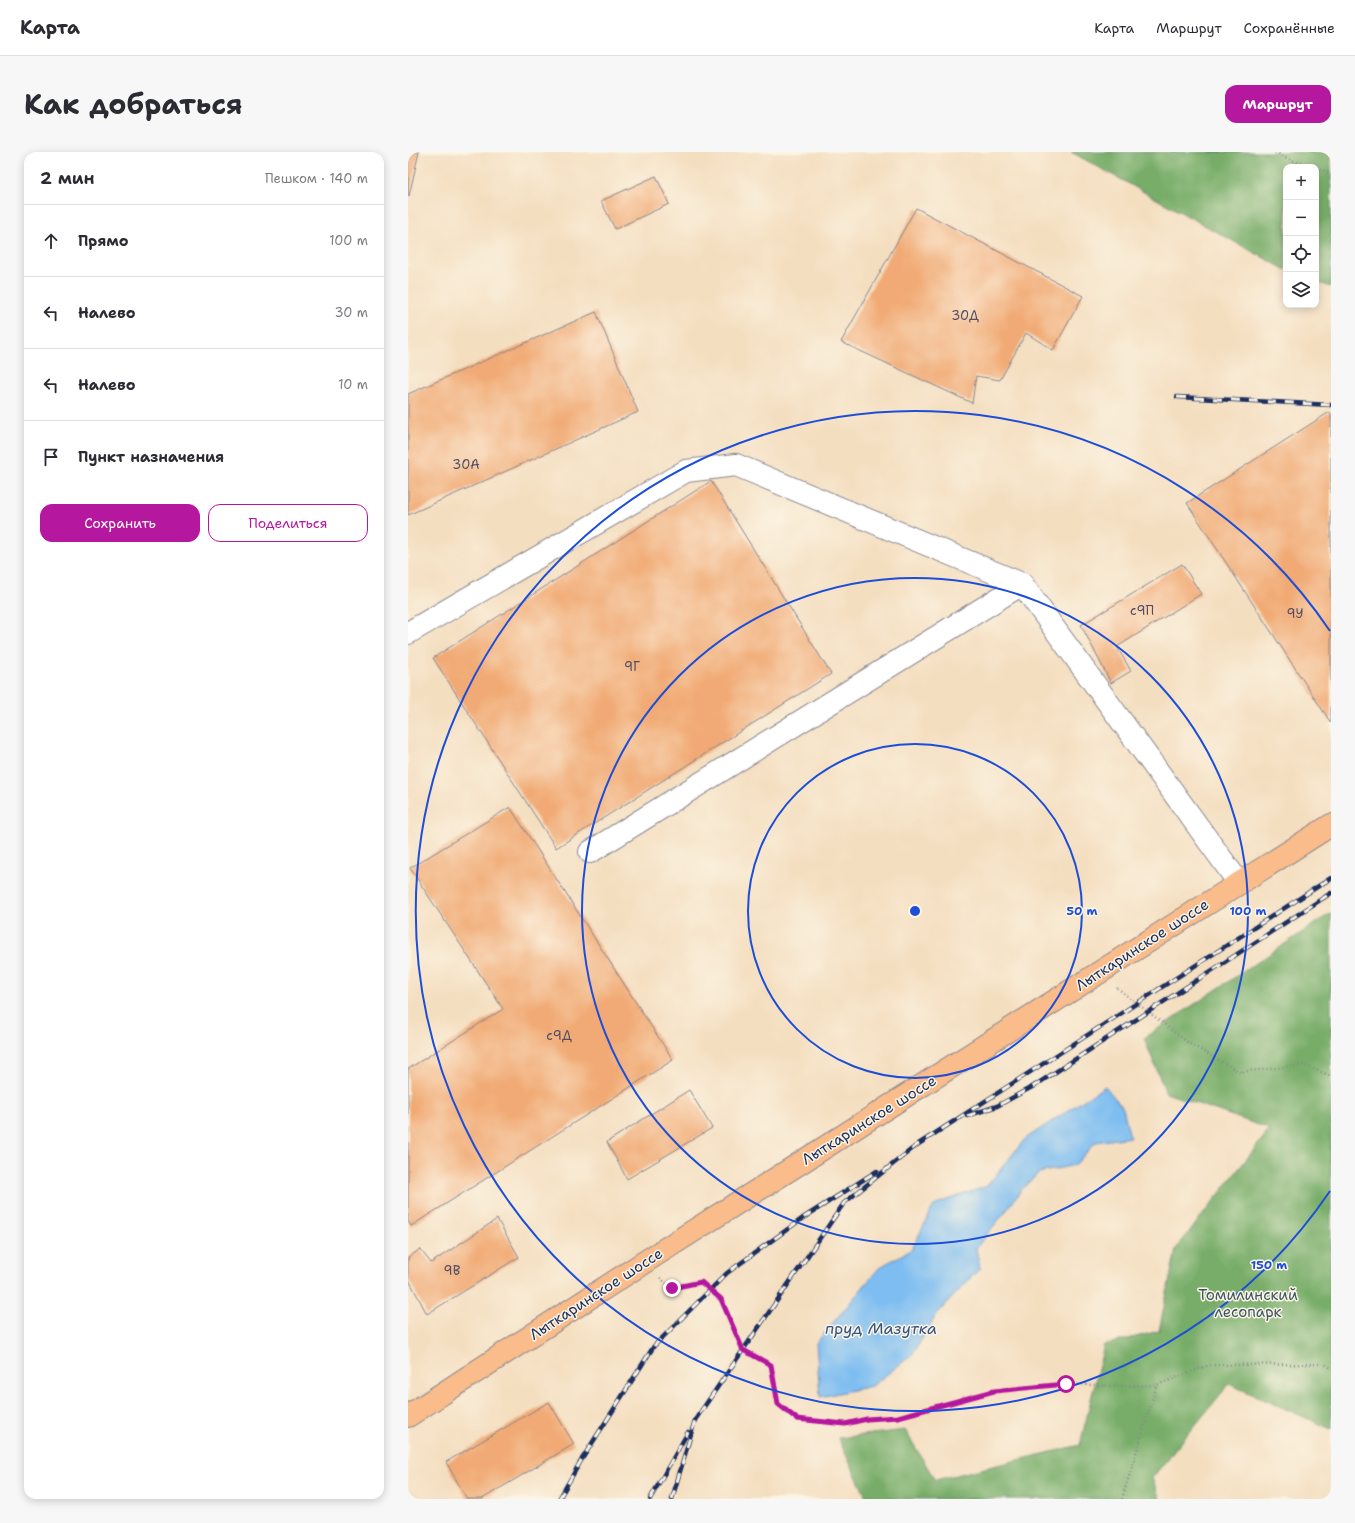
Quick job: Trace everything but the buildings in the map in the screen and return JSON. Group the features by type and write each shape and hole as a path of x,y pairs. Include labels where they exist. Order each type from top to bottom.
{"main road":[{"name":"Лыткаринское шоссе","path":"408,1416 643,1263 1331,825"}],"lane":[{"path":"408,633 686,471 736,465 1022,584 1239,883"},
{"path":"590,852 1022,584"}],"path":[{"path":"1275,152 1287,159 1303,164"},
{"path":"1319,169 1331,173"},
{"path":"1113,985 1190,1044 1240,1072 1304,1065 1331,1076"},
{"path":"643,1263 672,1288 701,1282 721,1299 743,1350 771,1365 778,1404 797,1419 845,1424 867,1419 898,1417 994,1391 1066,1384 1119,1386 1157,1385 1209,1365 1325,1364 1331,1368"},
{"path":"1122,1499 1157,1385"}],"green space":[{"path":"1071,152 1331,152 1331,287 1319,283 1319,164 1283,164 1283,268"},
{"name":"Томилинский лесопарк","path":"1331,913 1331,1429 1229,1384 1152,1478 1160,1499 867,1499 838,1438 905,1430 935,1480 1080,1445 1104,1345 1159,1331 1176,1249 1270,1129 1166,1093 1144,1038"}],"water":[{"name":"пруд Мазутка","path":"1105,1086 1123,1108 1130,1137 1096,1142 1075,1165 1039,1173 1021,1190 976,1248 980,1268 937,1314 912,1355 872,1386 820,1397 816,1343 880,1267 912,1249 933,1207 941,1202 987,1186 1025,1139"}],"railway":[{"path":"1177,397 1331,405"},
{"path":"672,1499 695,1420 844,1203 917,1145 1331,878"},
{"path":"967,1116 997,1106 1034,1086 1331,893"},
{"path":"559,1499 582,1459 654,1346 727,1273 803,1218 877,1171"},
{"path":"650,1499 688,1432"}],"route":[{"path":"672,1288 701,1282 721,1299 743,1350 771,1365 778,1404 797,1419 845,1424 867,1419 898,1417 994,1391 1066,1384"}]}
